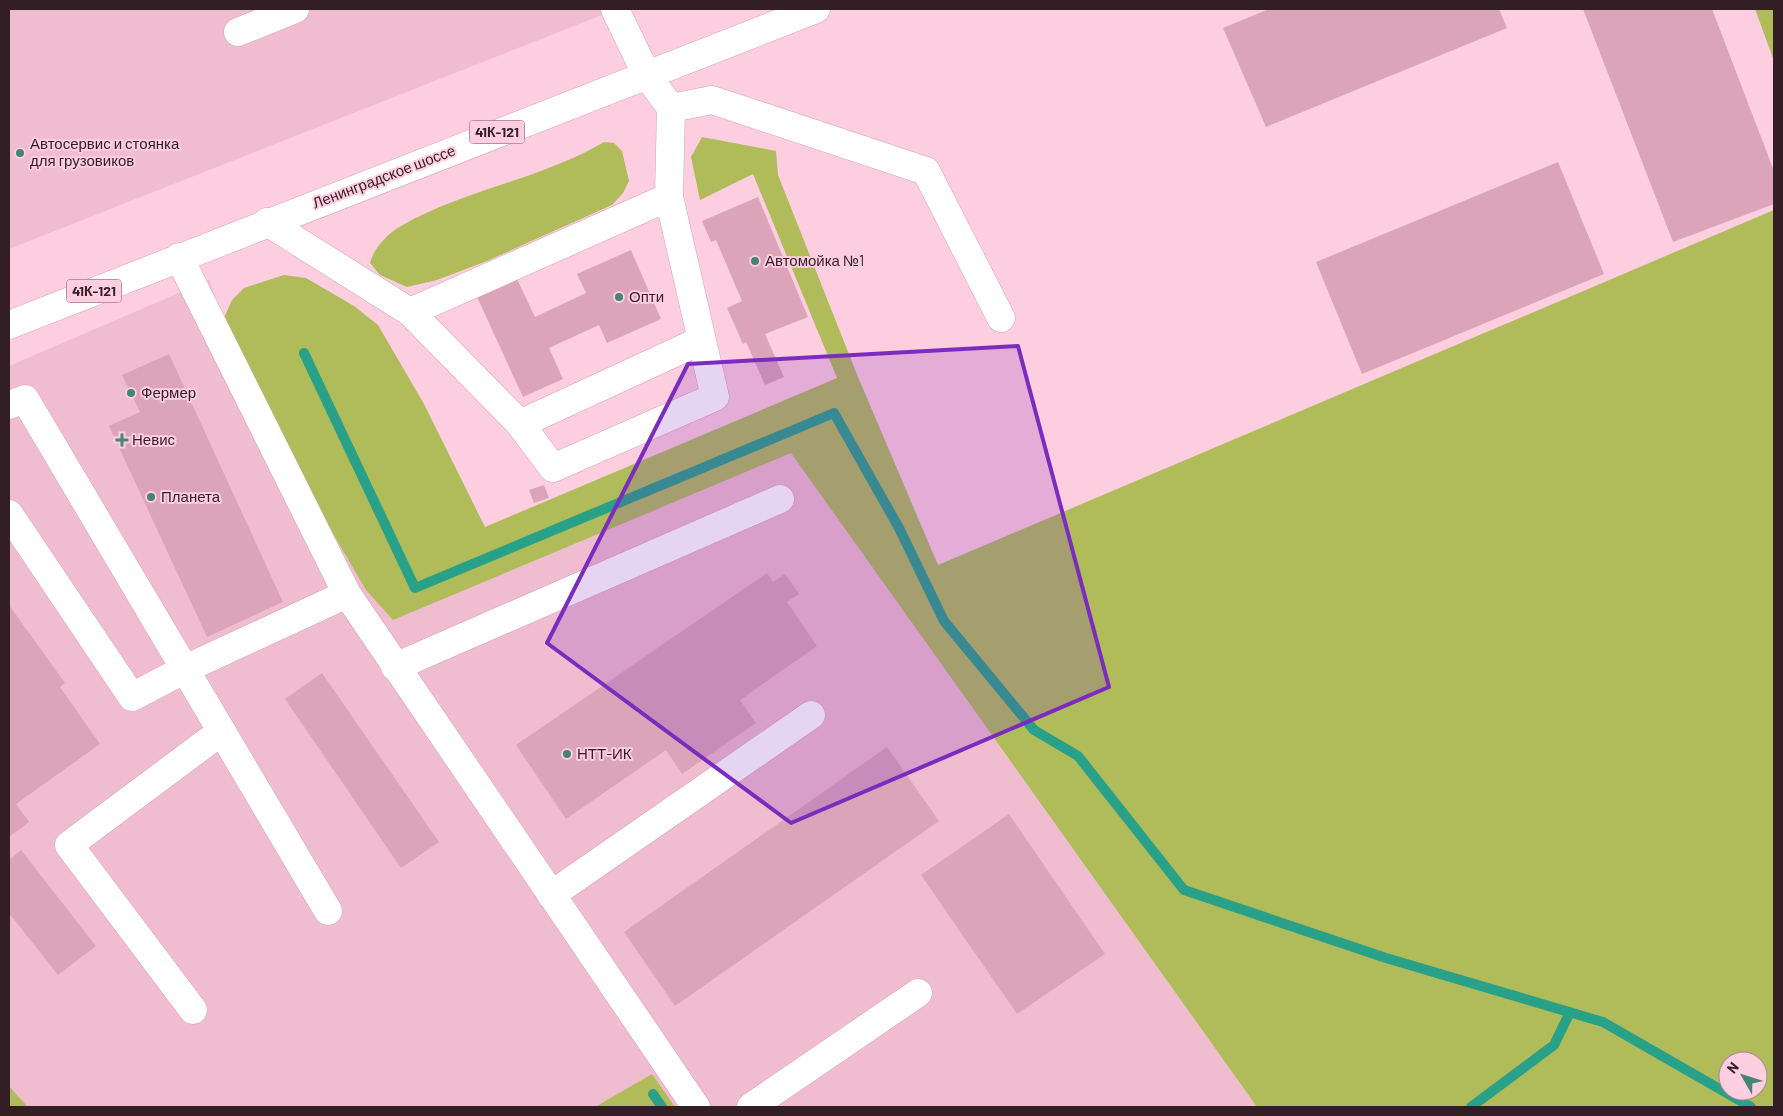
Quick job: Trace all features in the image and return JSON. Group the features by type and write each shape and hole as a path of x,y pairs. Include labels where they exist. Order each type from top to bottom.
{"main road":[{"path":"238,32 295,9"},
{"path":"267,222 410,312 520,424 553,468 715,397 669,197 671,108 646,74 615,9"},
{"name":"Ленинградское шоссе","path":"9,324 816,9"},
{"path":"671,108 712,100 926,171 1001,318"},
{"path":"410,312 669,197"},
{"path":"179,257 347,594 696,1107"},
{"path":"520,424 702,340"},
{"path":"9,405 25,399 328,911"},
{"path":"395,667 780,499"},
{"path":"9,514 132,697 184,669 347,594"},
{"path":"551,895 811,715"},
{"path":"192,1010 69,845 222,731"},
{"path":"751,1107 918,993"}],"highlighted area":[{"path":"1018,346 1109,687 791,823 547,643 688,364"}],"shaded area":[{"path":"9,9 617,9 9,249"},
{"path":"209,280 224,318 393,620 791,452 1257,1107 675,1107 652,1074 595,1107 28,1107 9,1086 9,366"}],"green space":[{"path":"1755,9 1774,9 1774,61"},
{"path":"702,137 776,151 778,175 858,377 938,565 1774,210 1774,1107 1257,1107 791,453 393,620 366,590 324,518 224,318 232,300 244,288 284,275 306,278 354,306 378,325 424,404 485,527 837,378 753,174 700,200 691,157"},
{"path":"604,142 614,143 622,151 629,181 623,193 612,205 487,261 437,280 407,287 380,275 370,263 378,247 386,237 401,226 450,203 555,166"},
{"path":"652,1074 675,1107 595,1107"},
{"path":"9,1086 28,1107 9,1107"}],"building":[{"path":"1269,9 1499,9 1507,28 1266,127 1223,28"},
{"path":"1583,9 1712,9 1774,171 1774,204 1673,242"},
{"path":"1558,162 1604,274 1362,374 1316,262"},
{"path":"758,197 808,317 765,334 784,377 765,385 746,342 743,344 727,308 742,301 716,240 711,242 702,221"},
{"path":"631,250 661,319 607,343 599,325 549,348 563,379 523,397 477,297 517,279 535,317 586,293 577,274"},
{"path":"169,354 283,602 207,637 109,426 140,412 122,375"},
{"path":"544,485 549,498 534,503 529,490"},
{"path":"767,573 773,582 785,574 799,594 787,602 817,646 740,700 756,723 682,774 666,750 566,819 516,745"},
{"path":"9,605 65,683 60,687 100,744 16,804 29,822 9,837"},
{"path":"322,673 439,842 401,868 285,699"},
{"path":"887,747 939,821 675,1006 624,932"},
{"path":"1009,814 1105,954 1017,1014 921,875"},
{"path":"21,850 96,946 58,975 9,913 9,860"}],"waterway":[{"path":"304,353 415,588 834,413 899,528 944,621 1034,730 1078,756 1184,890 1386,958 1603,1022 1751,1107"},
{"path":"1471,1107 1554,1045 1570,1012"},
{"path":"653,1094 662,1107"}],"place":[{"name":"Автосервис и стоянка для грузовиков","path":"20,153"},
{"name":"Автомойка №1","path":"755,261"},
{"name":"Опти","path":"619,297"},
{"name":"Фермер","path":"131,393"},
{"name":"Невис","path":"122,440"},
{"name":"Планета","path":"151,497"},
{"name":"НТТ-ИК","path":"567,754"}]}
